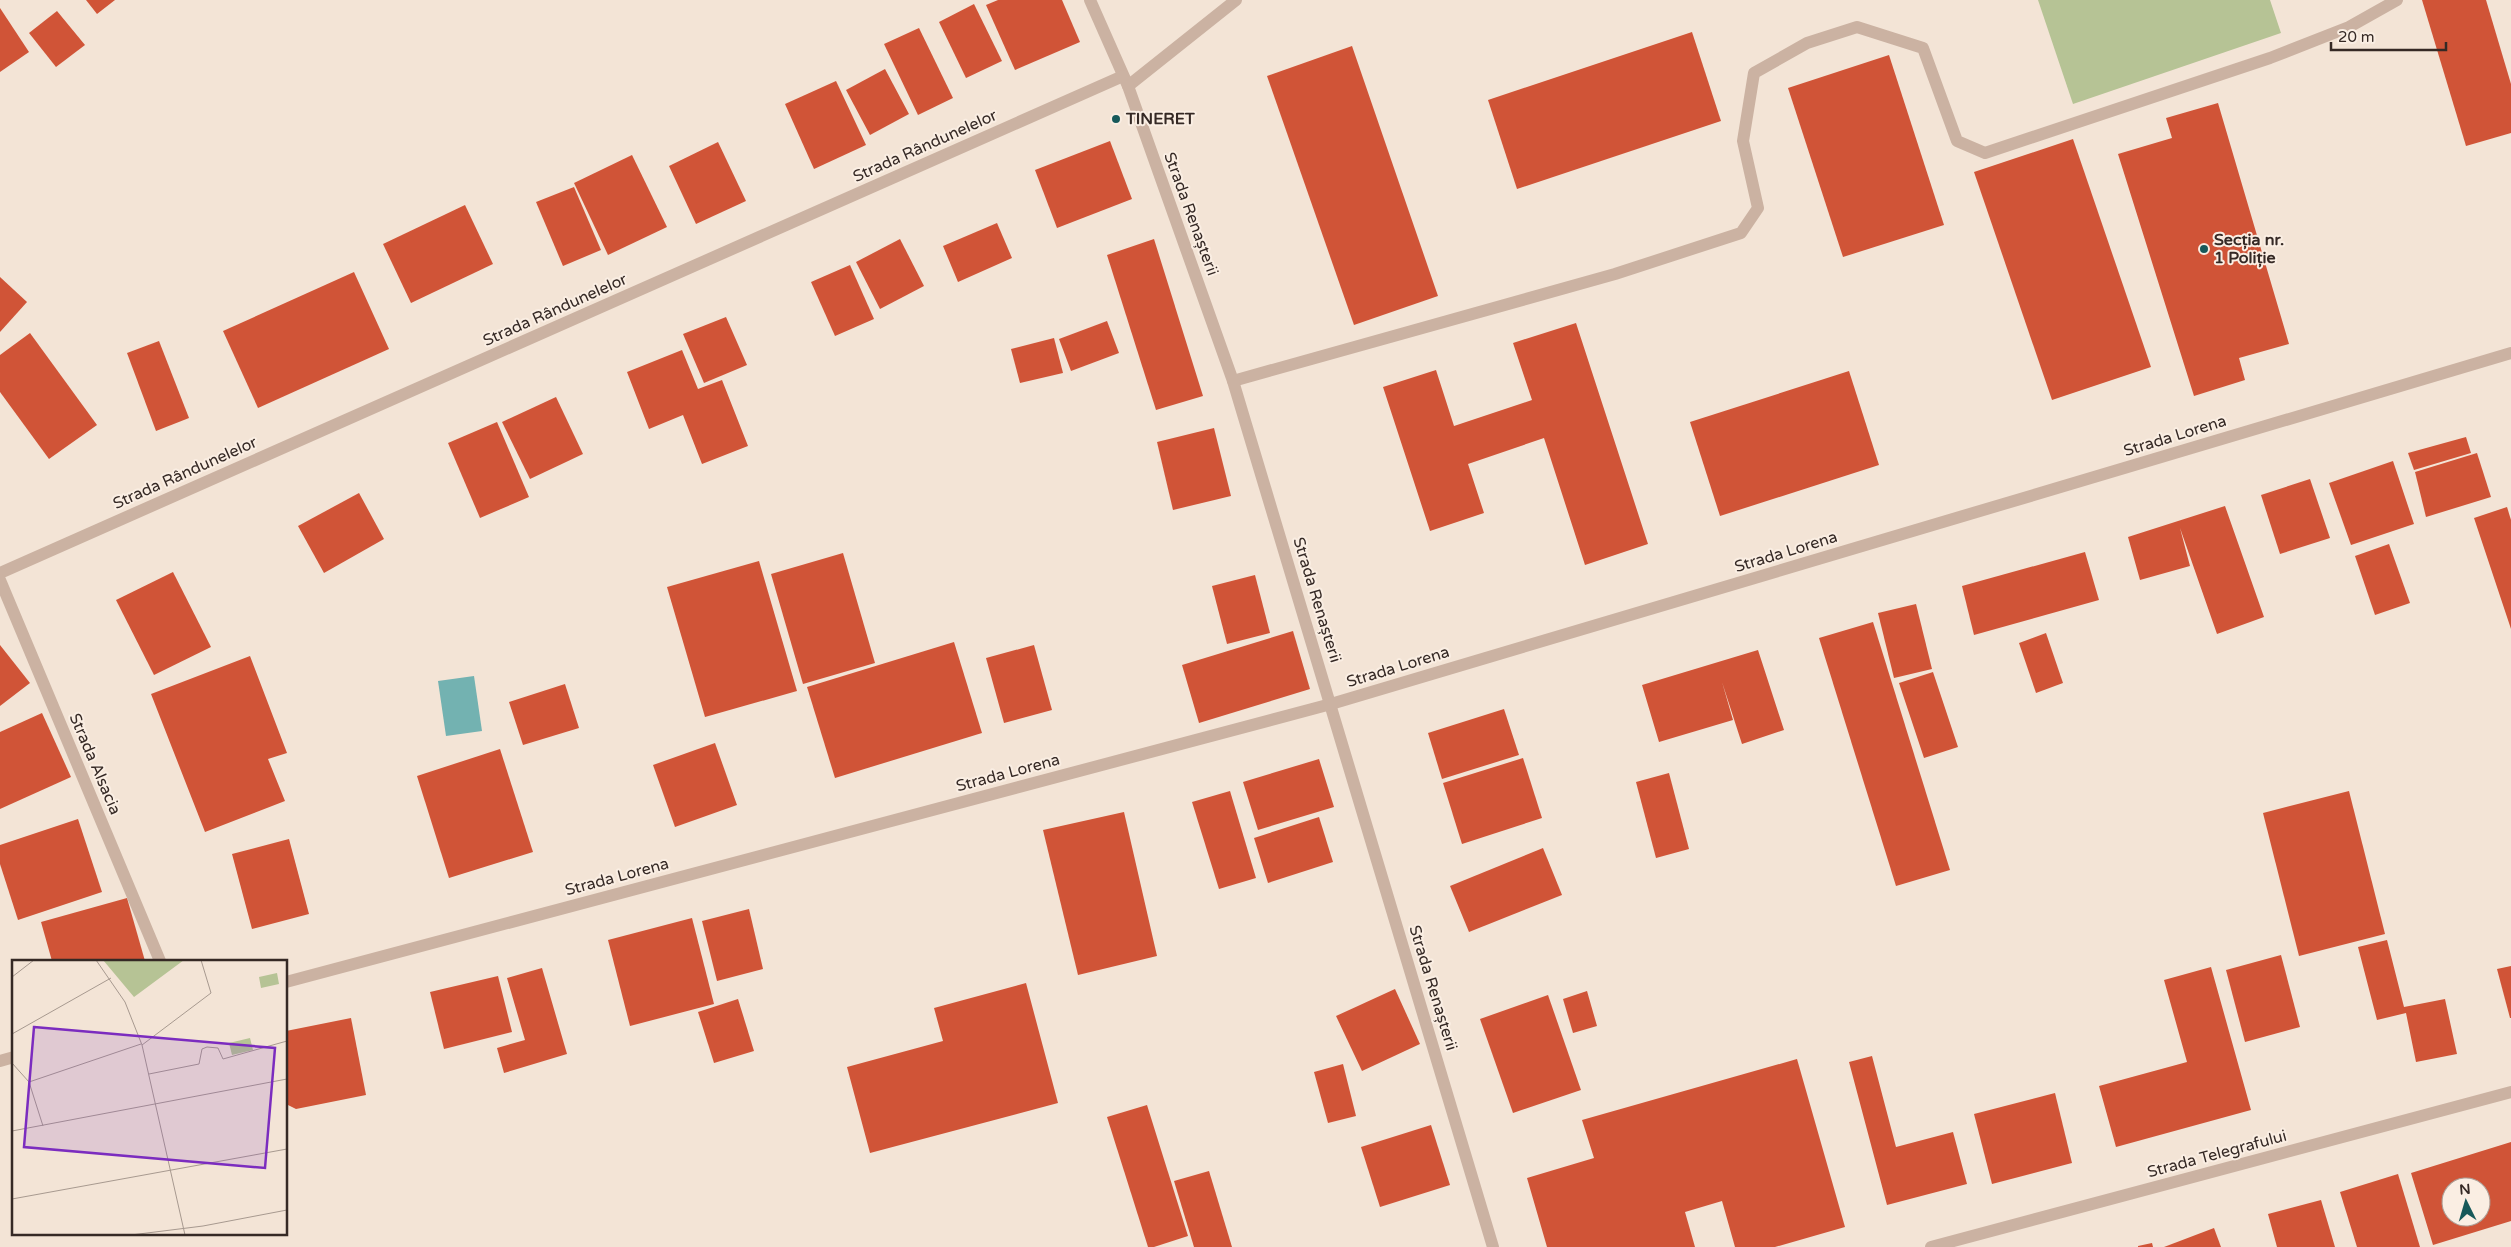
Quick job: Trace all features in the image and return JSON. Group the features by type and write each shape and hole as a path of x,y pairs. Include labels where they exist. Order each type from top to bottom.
{"street":[{"name":"Strada Renașterii","path":"1090,0 1126,81 1233,381 1493,1247"},
{"name":"Strada Rândunelelor","path":"0,573 1126,81 1236,0"},
{"path":"1233,381 1615,274 1741,233 1758,208 1743,141 1754,73 1807,43 1840,32 1857,27 1923,48 1957,141 1985,153 2270,58 2349,27 2397,0"},
{"name":"Strada Lorena","path":"288,981 1331,704 2511,353"},
{"name":"Strada Alsacia","path":"0,580 160,960"},
{"name":"Strada Telegrafului","path":"1931,1247 2511,1092"}],"green space":[{"path":"2038,0 2270,0 2281,33 2073,104"}],"water":[{"path":"474,676 482,731 446,736 438,681"}],"building":[{"path":"86,0 115,0 97,14"},
{"path":"998,0 1062,0 1080,42 1015,70 986,5"},
{"path":"2422,0 2486,0 2511,84 2511,133 2466,146"},
{"path":"974,4 1002,61 966,78 939,22"},
{"path":"0,8 29,52 0,72"},
{"path":"57,11 85,45 56,67 29,33"},
{"path":"919,28 953,98 918,115 884,44"},
{"path":"1692,32 1721,121 1517,189 1488,100"},
{"path":"1352,46 1438,296 1354,325 1267,76"},
{"path":"1889,55 1944,225 1843,257 1788,88"},
{"path":"885,69 909,114 870,135 846,90"},
{"path":"836,81 866,145 814,169 785,104"},
{"name":"Secția nr. 1 Poliție","path":"2218,103 2289,344 2239,358 2245,380 2194,396 2118,154 2172,138 2166,118"},
{"path":"2073,139 2151,367 2052,400 1974,172"},
{"path":"1110,141 1132,199 1057,228 1035,170"},
{"path":"718,142 746,201 696,224 669,166"},
{"path":"632,155 667,227 608,255 574,183"},
{"path":"574,187 601,250 563,266 536,202"},
{"path":"465,205 493,264 411,303 383,244"},
{"path":"997,223 1012,258 958,282 943,246"},
{"path":"900,239 924,286 880,309 856,262"},
{"path":"1154,239 1203,396 1156,410 1107,255"},
{"path":"850,265 874,319 835,336 811,282"},
{"path":"354,272 389,349 258,408 223,331"},
{"path":"0,277 27,302 0,332"},
{"path":"726,317 747,365 704,383 683,334"},
{"path":"1107,321 1119,353 1071,371 1059,339"},
{"path":"1576,323 1648,544 1585,565 1544,438 1468,464 1484,513 1430,531 1383,387 1436,370 1454,426 1532,400 1513,343"},
{"path":"30,333 97,425 49,459 0,392 0,355"},
{"path":"1054,338 1063,373 1020,383 1011,349"},
{"path":"159,341 189,418 156,431 127,353"},
{"path":"682,350 698,389 722,380 748,446 702,464 683,415 649,429 627,372"},
{"path":"1849,371 1879,465 1720,516 1690,422"},
{"path":"556,397 583,454 530,479 502,422"},
{"path":"497,422 529,497 480,518 448,443"},
{"path":"1214,428 1231,496 1173,510 1157,442"},
{"path":"2466,437 2471,453 2414,470 2408,453"},
{"path":"2477,453 2491,497 2426,517 2415,472"},
{"path":"2393,461 2414,524 2351,545 2329,483"},
{"path":"2310,479 2330,538 2280,554 2261,495"},
{"path":"359,493 384,539 324,573 298,526"},
{"path":"2225,506 2264,617 2217,634 2180,528 2190,566 2140,580 2128,537"},
{"path":"2507,507 2511,520 2511,629 2474,518"},
{"path":"2389,544 2410,603 2375,615 2355,556"},
{"path":"2085,552 2099,600 1974,635 1962,586"},
{"path":"843,553 875,663 803,684 771,574"},
{"path":"759,561 797,691 705,717 667,587"},
{"path":"173,572 211,647 154,675 116,600"},
{"path":"1255,575 1270,633 1227,644 1212,586"},
{"path":"1916,604 1932,669 1894,678 1878,613"},
{"path":"1873,622 1950,870 1896,886 1819,638"},
{"path":"1293,631 1310,689 1199,723 1182,665"},
{"path":"2046,633 2063,683 2036,693 2019,643"},
{"path":"954,642 982,733 835,778 807,687"},
{"path":"0,645 30,683 0,706"},
{"path":"1034,645 1052,710 1004,723 986,658"},
{"path":"1758,650 1784,730 1742,744 1722,682 1733,720 1659,742 1642,685"},
{"path":"250,656 287,753 268,759 285,801 205,832 151,694"},
{"path":"1933,672 1958,747 1924,758 1899,683"},
{"path":"565,684 579,728 523,745 509,702"},
{"path":"1504,709 1519,755 1442,779 1428,733"},
{"path":"42,713 71,777 0,809 0,732"},
{"path":"715,743 737,805 675,827 653,765"},
{"path":"500,749 533,852 449,878 417,776"},
{"path":"1523,758 1542,818 1462,844 1443,783"},
{"path":"1319,759 1334,807 1258,830 1243,782"},
{"path":"1669,773 1689,849 1656,858 1636,782"},
{"path":"1230,791 1256,878 1219,889 1192,802"},
{"path":"2349,791 2385,934 2299,956 2263,813"},
{"path":"1124,812 1157,956 1078,975 1043,830"},
{"path":"1319,817 1333,862 1268,883 1254,838"},
{"path":"78,819 102,892 18,920 0,864 0,845"},
{"path":"289,839 309,914 252,929 232,854"},
{"path":"1543,848 1562,895 1469,932 1450,886"},
{"path":"127,898 145,960 52,960 41,922"},
{"path":"749,909 763,969 717,981 702,921"},
{"path":"692,918 714,1004 630,1026 608,940"},
{"path":"2387,940 2404,1007 2445,999 2457,1054 2416,1062 2406,1013 2377,1020 2358,947"},
{"path":"2281,955 2300,1027 2245,1042 2226,970"},
{"path":"2511,966 2511,1018 2510,1018 2497,969"},
{"path":"2211,967 2251,1110 2116,1147 2099,1086 2187,1062 2164,980"},
{"path":"542,968 567,1054 504,1073 497,1048 525,1040 507,978"},
{"path":"498,976 512,1032 444,1049 430,992"},
{"path":"1026,983 1058,1103 870,1153 847,1067 943,1041 934,1008"},
{"path":"1395,989 1420,1044 1362,1071 1336,1016"},
{"path":"1587,991 1597,1026 1573,1033 1563,999"},
{"path":"1548,995 1581,1090 1513,1113 1480,1019"},
{"path":"738,999 754,1051 714,1063 698,1012"},
{"path":"351,1018 366,1095 296,1109 288,1105 288,1031"},
{"path":"1872,1056 1896,1147 1953,1132 1967,1184 1887,1205 1849,1062"},
{"path":"1797,1059 1845,1227 1775,1247 1735,1247 1722,1201 1685,1212 1695,1247 1547,1247 1527,1178 1594,1158 1582,1120"},
{"path":"1343,1064 1356,1116 1328,1123 1314,1072"},
{"path":"2055,1093 2072,1163 1992,1184 1974,1114"},
{"path":"1147,1105 1188,1236 1154,1247 1148,1247 1107,1117"},
{"path":"1431,1125 1450,1185 1380,1207 1361,1147"},
{"path":"2511,1142 2511,1221 2433,1245 2411,1173"},
{"path":"1209,1171 1232,1247 1194,1247 1174,1181"},
{"path":"2398,1174 2420,1247 2357,1247 2340,1192"},
{"path":"2321,1200 2335,1247 2277,1247 2268,1214"},
{"path":"2214,1228 2221,1247 2164,1247"},
{"path":"2152,1243 2153,1247 2138,1247 2138,1246"}],"place":[{"name":"TINERET","path":"1116,119"},
{"name":"Secția nr. 1 Poliție","path":"2204,249"}]}
